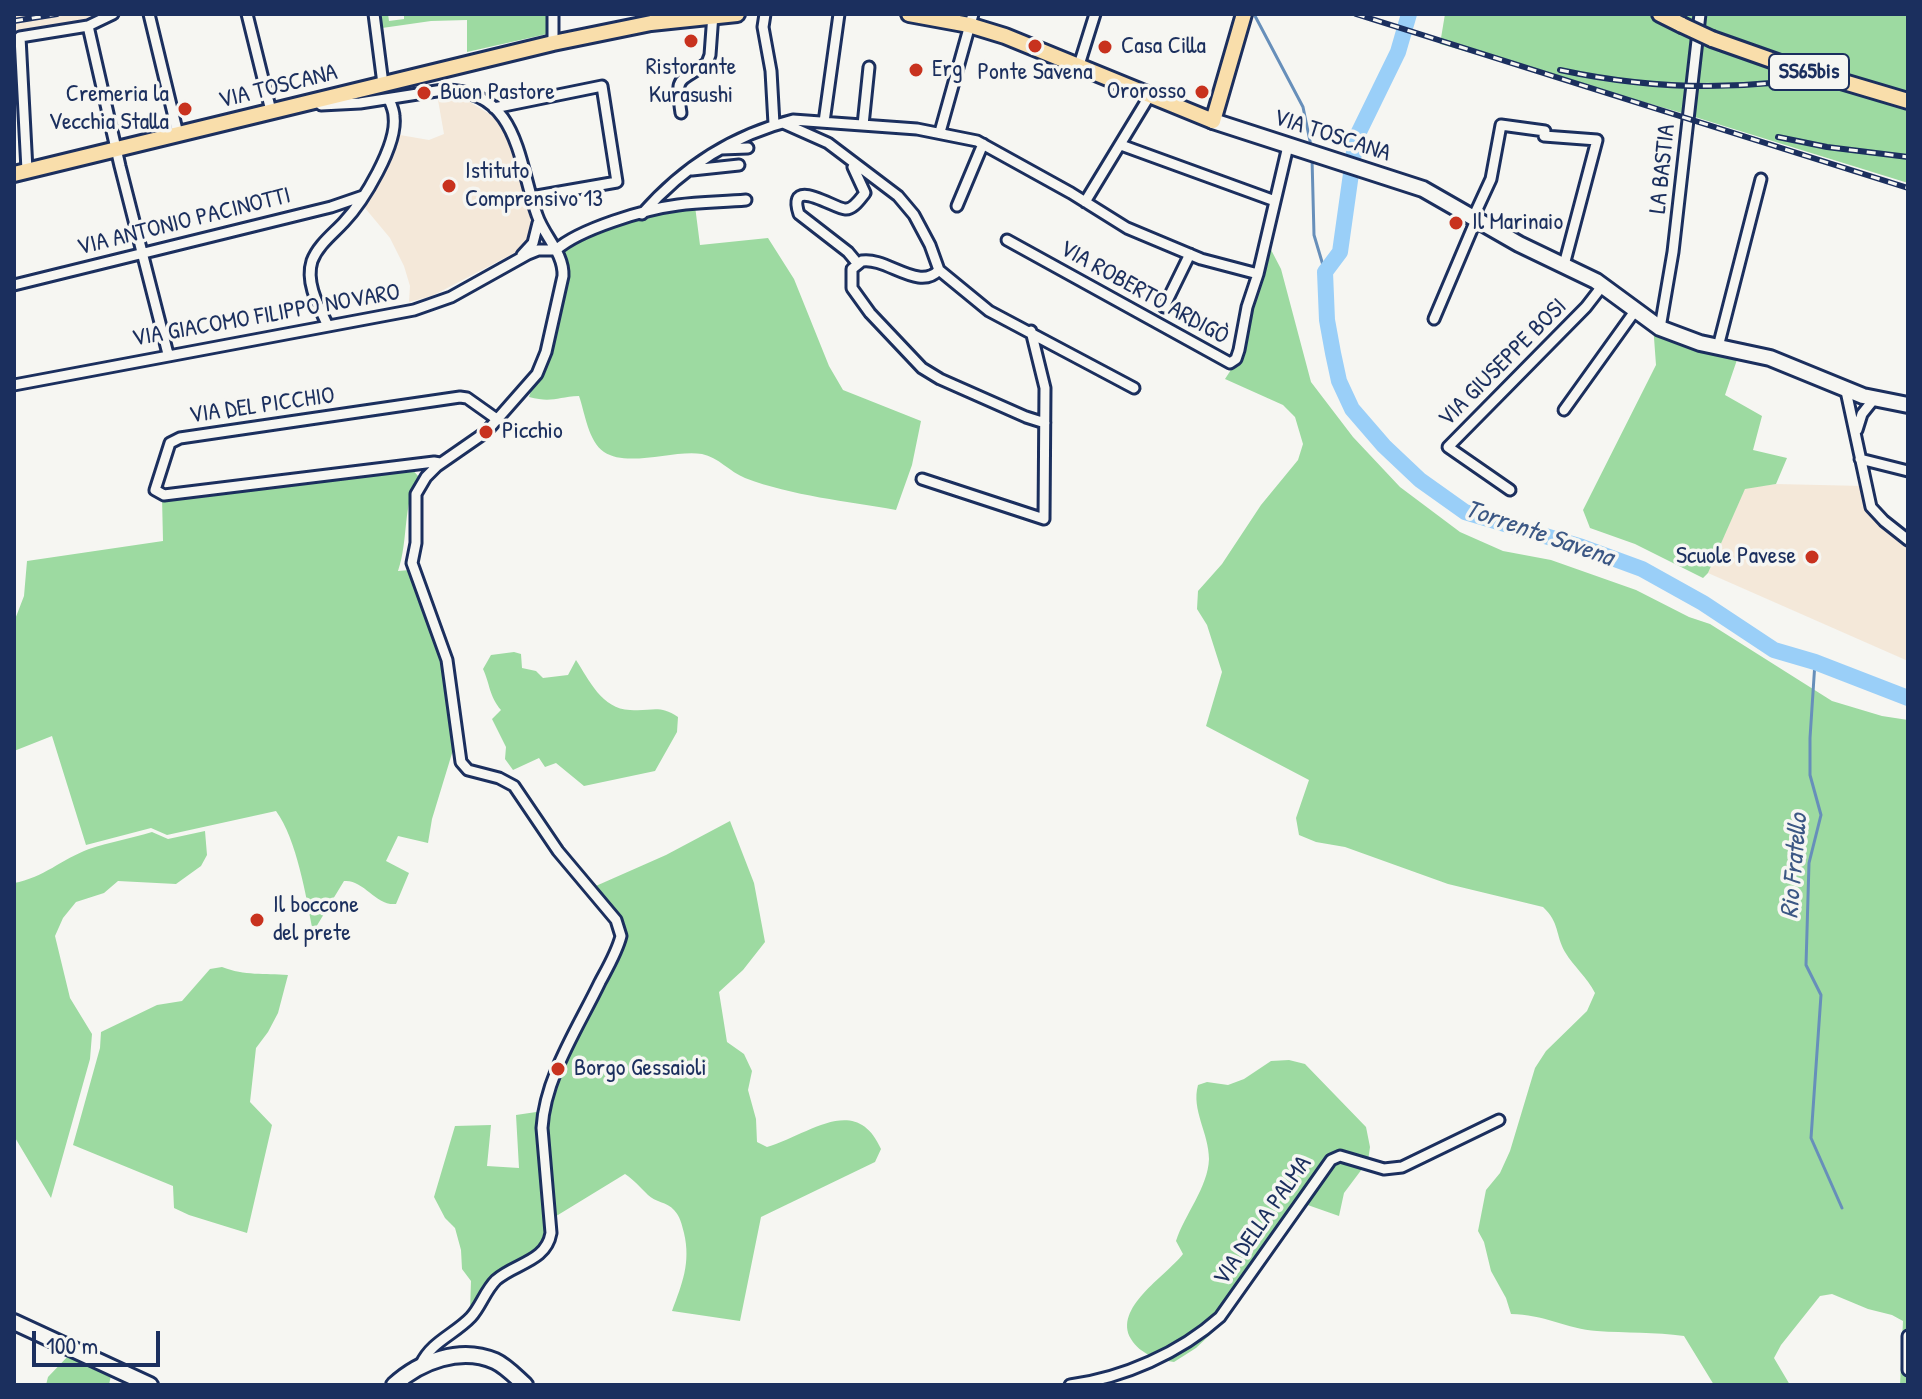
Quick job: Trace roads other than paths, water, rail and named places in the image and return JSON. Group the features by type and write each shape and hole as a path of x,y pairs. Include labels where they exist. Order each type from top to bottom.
{"main road":[{"name":"VIA TOSCANA","path":"20,172 293,106 357,97 383,84 553,43 651,23 737,14"},
{"name":"VIA TOSCANA","path":"909,14 971,20 1213,121 1406,182 1603,285 1660,328 1718,347 1770,358 1846,391 1908,405"},
{"path":"1213,121 1244,14"},
{"name":"SS65bis","path":"1660,14 1712,39 1780,63 1908,101"},
{"path":"14,1322 150,1385"},
{"path":"394,1385 421,1364 477,1355 498,1362 525,1385"}],"street":[{"path":"20,172 20,37 88,26 113,14"},
{"path":"149,14 178,134"},
{"path":"247,14 271,111"},
{"path":"374,14 383,84"},
{"path":"553,14 553,43"},
{"path":"765,14 763,27 778,124"},
{"path":"824,122 839,14"},
{"path":"1079,65 1095,14"},
{"name":"LA BASTIA","path":"1660,328 1673,252 1700,14"},
{"path":"681,113 678,85 683,76 709,60 713,15"},
{"path":"940,132 971,20"},
{"path":"88,26 168,354"},
{"path":"863,125 869,67"},
{"path":"494,108 602,86 617,182 531,197"},
{"path":"357,97 389,99 457,90 471,94 494,108 518,143 538,219 562,264 563,276 543,364 498,420 426,477 416,494 416,543 412,563 447,660 461,762 468,770 499,778 514,786 558,851 616,920 621,936 547,1094 543,1111 551,1233 549,1244 534,1258 496,1281 474,1314 426,1353 421,1364"},
{"path":"1085,202 1150,95"},
{"path":"328,326 311,285 313,260 363,196 381,161 394,126 389,99"},
{"path":"642,214 659,195 718,149 778,124 793,120 940,132 983,144 1127,228 1190,254 1258,274"},
{"path":"778,124 828,143 898,196 914,215 939,270 989,311 1134,388"},
{"path":"1434,319 1491,179 1501,125 1545,131 1546,136 1597,140 1564,265"},
{"path":"957,206 983,144"},
{"path":"1121,145 1275,201"},
{"path":"718,149 748,148"},
{"name":"VIA ROBERTO ARDIGÒ","path":"1007,240 1230,363 1236,359 1239,350 1275,201 1295,148"},
{"path":"855,164 853,167 865,193 850,208 844,209 805,195 796,206 799,214 848,252 858,264"},
{"path":"689,171 739,165"},
{"path":"1718,347 1761,179"},
{"name":"VIA ANTONIO PACINOTTI","path":"14,285 331,207 363,196"},
{"name":"VIA GIACOMO FILIPPO NOVARO","path":"14,385 430,306 538,250 556,250 566,240 583,231 677,205 746,200"},
{"name":"VIA GIACOMO FILIPPO NOVARO","path":"516,260 533,243 539,228 538,219"},
{"path":"1164,307 1190,254"},
{"path":"939,270 934,276 923,278 881,261 868,260 852,269 852,288 910,357 940,379 1045,423"},
{"name":"VIA GIUSEPPE BOSI","path":"1510,490 1448,447 1586,307 1603,285"},
{"path":"1564,410 1635,311"},
{"path":"922,479 1044,519 1045,388 1031,331"},
{"path":"1846,391 1871,507 1908,540"},
{"name":"VIA DEL PICCHIO","path":"440,463 164,495 155,490 170,443 180,438 460,397 467,398 498,420"},
{"path":"1856,434 1862,414 1874,399"},
{"path":"1860,459 1908,471"},
{"name":"VIA DELLA PALMA","path":"1070,1385 1100,1381 1173,1350 1204,1332 1220,1317 1331,1160 1340,1156 1384,1169 1402,1167 1499,1120"},
{"path":"1908,1336 1908,1370"}],"waterway":[{"path":"1254,14 1303,107 1311,146"},
{"name":"Torrente Savena","path":"1409,14 1398,52 1356,138 1340,252 1325,272 1327,320 1333,353 1339,381 1352,409 1384,446 1420,480 1465,512 1582,547 1642,569 1703,603 1774,650 1815,662 1908,698"},
{"path":"1312,158 1314,235 1325,272"},
{"name":"Rio Fratello","path":"1815,662 1810,775 1821,815 1809,863 1806,965 1821,995 1811,1138 1842,1208"}],"railway":[{"path":"14,21 57,14"},
{"path":"1356,14 1908,188"},
{"path":"1560,70 1665,85 1771,83"},
{"path":"1778,137 1827,147 1908,157"}],"place":[{"name":"Ristorante Kurasushi","path":"691,41"},
{"name":"Ponte Savena","path":"1035,46"},
{"name":"Casa Cilla","path":"1105,47"},
{"name":"Erg","path":"916,70"},
{"name":"Ororosso","path":"1202,92"},
{"name":"Buon Pastore","path":"424,93"},
{"name":"Cremeria la Vecchia Stalla","path":"185,109"},
{"name":"Istituto Comprensivo 13","path":"449,186"},
{"name":"Il Marinaio","path":"1456,223"},
{"name":"Picchio","path":"486,432"},
{"name":"Scuole Pavese","path":"1812,557"},
{"name":"Il boccone del prete","path":"257,920"},
{"name":"Borgo Gessaioli","path":"558,1069"}]}
